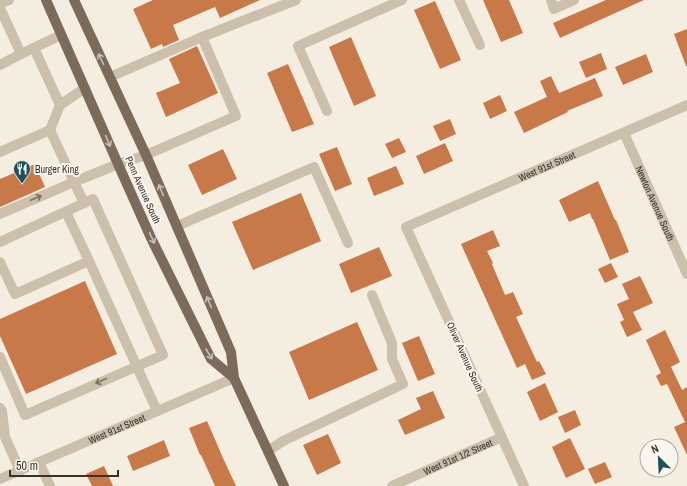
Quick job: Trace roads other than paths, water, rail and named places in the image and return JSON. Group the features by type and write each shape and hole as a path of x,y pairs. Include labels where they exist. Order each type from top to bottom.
{"main road":[{"name":"Penn Avenue South","path":"46,0 152,238 211,359 234,378"},
{"name":"Penn Avenue South","path":"74,0 146,155 177,226 230,352 234,378 284,486"}],"street":[{"path":"0,4 9,0"},
{"path":"327,111 298,46 402,0"},
{"path":"459,0 480,45"},
{"path":"550,0 554,8 574,0"},
{"path":"110,77 290,1"},
{"path":"0,8 21,54"},
{"path":"0,65 61,35"},
{"path":"0,214 118,164 146,155 236,116 202,37"},
{"path":"34,48 60,105"},
{"path":"0,152 50,130 60,105 85,88"},
{"name":"West 91st Street","path":"406,227 687,105"},
{"path":"50,130 84,203"},
{"name":"Newton Avenue South","path":"624,133 687,274"},
{"path":"177,226 314,167 348,243"},
{"path":"0,242 93,199 163,355 25,415 0,357"},
{"path":"66,212 157,411"},
{"name":"Oliver Avenue South","path":"406,227 524,486"},
{"path":"0,262 15,294 89,261"},
{"path":"268,451 283,442 404,384 392,360 392,343 372,294"},
{"name":"West 91st Street","path":"0,479 234,378"},
{"path":"0,408 2,412 2,436 20,471"},
{"name":"West 91st 1/2 Street","path":"392,486 502,438"},
{"path":"39,462 50,486"}],"place":[{"name":"Burger King","path":"22,184"}]}
